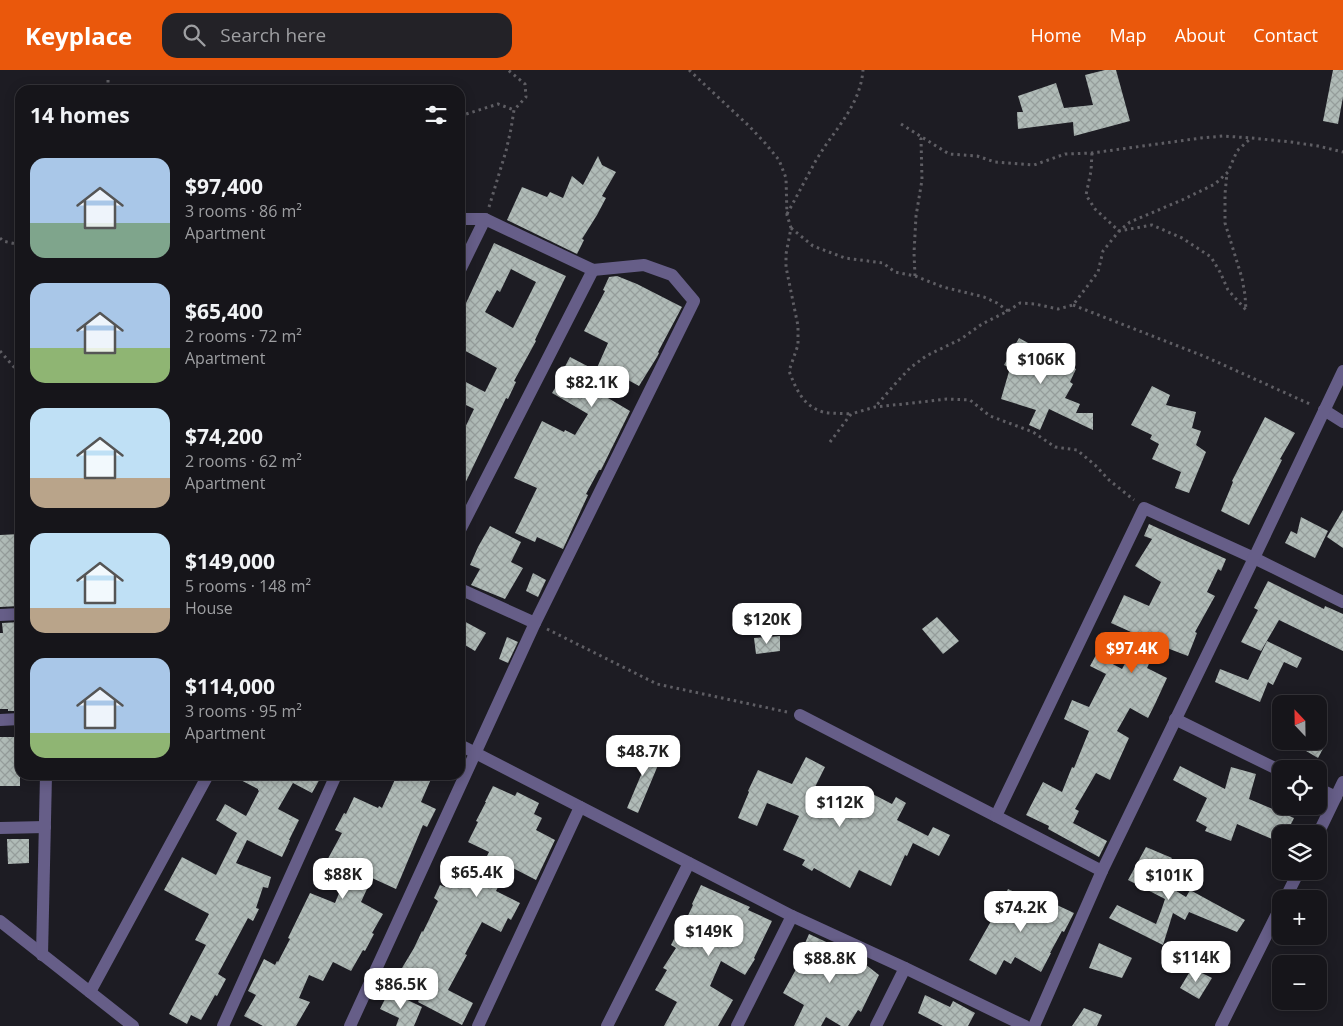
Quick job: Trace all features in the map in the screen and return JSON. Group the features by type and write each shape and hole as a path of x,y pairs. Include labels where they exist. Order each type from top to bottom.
{"street":[{"path":"465,219 485,219 592,270 644,265 672,275 694,301 535,623 465,775"},
{"path":"465,260 485,219"},
{"path":"465,520 592,270"},
{"path":"1034,1026 1102,871 1343,371"},
{"path":"1324,410 1343,422"},
{"path":"996,816 1144,508 1254,558 1343,602"},
{"path":"465,591 535,623"},
{"path":"0,615 15,614"},
{"path":"800,715 1102,871"},
{"path":"0,720 15,719"},
{"path":"1175,719 1272,767"},
{"path":"465,748 792,916 1025,1026"},
{"path":"42,955 46,780"},
{"path":"90,992 205,780"},
{"path":"223,1026 334,780"},
{"path":"350,1026 463,780"},
{"path":"1322,825 1343,782"},
{"path":"1327,793 1336,797"},
{"path":"478,1026 580,807"},
{"path":"0,828 45,827"},
{"path":"606,1026 689,863"},
{"path":"737,1026 792,916"},
{"path":"0,922 133,1026"},
{"path":"1221,1026 1272,924"},
{"path":"876,1026 905,968"}],"path":[{"path":"485,219 506,151 514,110 526,97 525,84 508,70"},
{"path":"689,70 749,126 779,160 786,178 787,215 791,228 786,254 786,267 798,326 798,345 789,371 797,390 806,402 824,412 851,414 875,407 947,399 970,400 990,416 1033,432 1055,447 1077,450 1109,480 1144,508"},
{"path":"787,215 813,164 851,109 858,94 863,70"},
{"path":"108,80 108,85"},
{"path":"465,114 498,104 514,110"},
{"path":"915,276 916,216 922,180 920,139 901,124 949,154 977,156 995,162 1034,166 1065,154 1224,136 1292,142 1343,152"},
{"path":"1119,231 1152,225 1182,238 1211,257 1228,290 1246,310 1242,278 1225,223 1225,194 1228,172 1237,152 1251,138"},
{"path":"1092,152 1092,170 1086,195 1095,209 1119,231"},
{"path":"1073,305 1098,272 1103,252 1119,231 1130,222 1215,184 1228,172"},
{"path":"791,228 813,246 845,258 883,263 895,272 915,276 943,287 984,297 998,303 1008,311"},
{"path":"0,238 3,241 15,243"},
{"path":"875,407 910,368 926,356 961,339 982,324 1020,303 1058,308 1073,305 1206,358 1324,410"},
{"path":"0,351 15,369"},
{"path":"830,442 851,414"},
{"path":"535,623 658,684 800,715"}],"building":[{"path":"1105,70 1116,70 1130,121 1074,136 1073,122 1018,129 1017,112 1023,112 1018,96 1056,83 1064,108 1093,105 1085,75"},
{"path":"1333,70 1343,70 1343,97 1338,124 1323,121"},
{"path":"598,156 602,165 616,172 602,196 606,198 582,239 584,240 577,254 507,220 522,187 547,197 550,192 563,198 572,176 583,185"},
{"path":"494,243 566,276 536,341 514,381 516,382 508,399 506,398 465,484 465,428 474,409 465,404 465,382 485,392 497,368 465,351 465,305","holes":["511,269 536,282 513,328 485,312 497,290 500,292"]},
{"path":"617,276 682,307 657,357 639,386 617,374 608,398 630,411 601,470 599,470 586,494 588,495 563,549 537,537 535,542 515,533 537,488 514,478 542,421 564,432 565,430 575,435 588,414 552,393 563,375 561,374 570,357 596,370 608,343 584,331 605,291 603,290 609,277"},
{"path":"1019,338 1076,369 1070,382 1073,384 1065,398 1080,404 1076,413 1093,413 1093,430 1049,409 1040,430 1029,425 1036,410 1001,399 1010,368 1004,365"},
{"path":"1152,386 1170,395 1166,405 1196,412 1192,428 1201,431 1196,445 1206,452 1189,493 1175,488 1181,472 1152,459 1159,444 1150,439 1152,435 1131,425"},
{"path":"1265,417 1295,433 1280,459 1282,460 1249,525 1221,511 1232,481"},
{"path":"1343,510 1343,548 1327,537"},
{"path":"1301,517 1328,531 1315,558 1285,543 1291,531 1297,534"},
{"path":"1149,524 1226,559 1221,571 1218,569 1207,592 1215,596 1195,632 1197,633 1188,656 1159,645 1157,647 1147,668 1167,678 1148,718 1130,708 1117,731 1129,738 1110,780 1096,773 1075,809 1079,811 1073,823 1107,841 1099,857 1048,829 1049,826 1026,815 1043,782 1062,792 1072,767 1074,768 1089,731 1064,719 1072,700 1089,707 1106,674 1090,666 1096,655 1122,669 1140,636 1111,623 1124,595 1149,606 1161,582 1135,566 1152,539 1144,536"},
{"path":"490,526 521,542 511,562 523,568 505,599 471,585 480,569 470,565"},
{"path":"15,534 15,606 0,607 0,535"},
{"path":"533,573 546,580 538,597 526,591"},
{"path":"1268,581 1324,609 1325,606 1343,614 1343,651 1279,620 1261,651 1241,642 1258,610 1254,608"},
{"path":"937,617 959,641 943,654 922,629"},
{"path":"15,622 15,711 0,709 0,633 3,633 2,623"},
{"path":"465,622 486,633 475,651 465,645"},
{"path":"780,636 780,651 756,654 754,638"},
{"path":"507,637 518,642 508,663 499,659"},
{"path":"1267,641 1302,658 1297,668 1284,662 1273,685 1268,682 1260,702 1215,682 1220,669 1248,680"},
{"path":"0,737 15,737 15,780 20,780 20,786 0,786"},
{"path":"637,748 661,758 638,813 627,808 644,768 631,762"},
{"path":"1304,750 1322,750 1318,758"},
{"path":"806,757 825,767 812,793 808,806 840,821 859,787 892,804 896,797 906,803 897,820 928,836 933,827 950,835 939,856 913,843 907,856 905,855 891,886 859,870 850,888 814,868 812,871 802,865 805,860 783,850 799,816 767,803 757,826 738,818 758,770 792,784"},
{"path":"1180,766 1225,789 1231,767 1256,774 1249,799 1272,809 1272,815 1287,815 1294,818 1290,825 1272,825 1272,839 1237,824 1231,841 1205,831 1207,827 1196,821 1207,798 1173,780"},
{"path":"241,780 319,780 312,793 293,783 278,809 299,820 282,857 247,840 236,863 271,877 268,888 263,887 256,908 259,909 253,921 248,918 218,974 226,979 217,996 215,995 201,1020 191,1015 187,1024 169,1014 206,945 195,940 209,914 164,890 182,857 216,875 237,833 216,820 225,804 246,816 259,791"},
{"path":"395,780 431,780 421,802 436,809 427,827 423,825 396,889 372,878 361,902 383,914 372,933 374,934 365,951 363,950 351,971 333,962 323,981 309,975 299,998 310,1002 296,1026 263,1026 244,1016 256,995 248,991 264,959 275,965 278,962 310,893 335,903 342,886 319,875 342,833 335,830 344,813 346,814 354,797 382,808"},
{"path":"493,786 515,796 517,792 539,803 534,814 542,818 536,830 555,840 536,880 509,866 496,891 520,903 511,920 508,918 501,932 482,922 465,954 467,955 448,990 473,1003 462,1025 418,1002 426,982 402,968 438,901 434,898 440,885 445,887 453,870 475,880 489,852 468,842"},
{"path":"7,839 29,839 29,863 8,864"},
{"path":"1146,847 1172,858 1160,881 1186,897 1190,890 1245,920 1237,932 1189,912 1185,920 1173,913 1163,945 1109,918 1117,905 1156,924 1165,899 1128,880"},
{"path":"701,885 750,907 748,910 772,921 755,959 745,975 721,961 710,986 733,1000 718,1026 664,1026 677,1002 655,990 667,970 663,968 676,948 671,945 680,927 682,928"},
{"path":"1008,889 1041,905 1044,899 1074,913 1064,932 1062,931 1041,972 1015,957 1011,964 1004,960 996,975 969,960"},
{"path":"809,934 852,954 879,975 861,1012 858,1010 848,1026 841,1026 826,1017 821,1026 794,1026 804,1005 783,993 806,951 802,950"},
{"path":"1099,943 1132,958 1122,978 1089,968"},
{"path":"1192,968 1212,978 1199,999 1180,988"},
{"path":"389,991 422,1007 414,1026 396,1026 399,1018 380,1009"},
{"path":"925,995 950,1007 953,1001 975,1013 968,1026 943,1026 918,1013"},
{"path":"1084,1008 1102,1015 1097,1026 1072,1026"}]}
